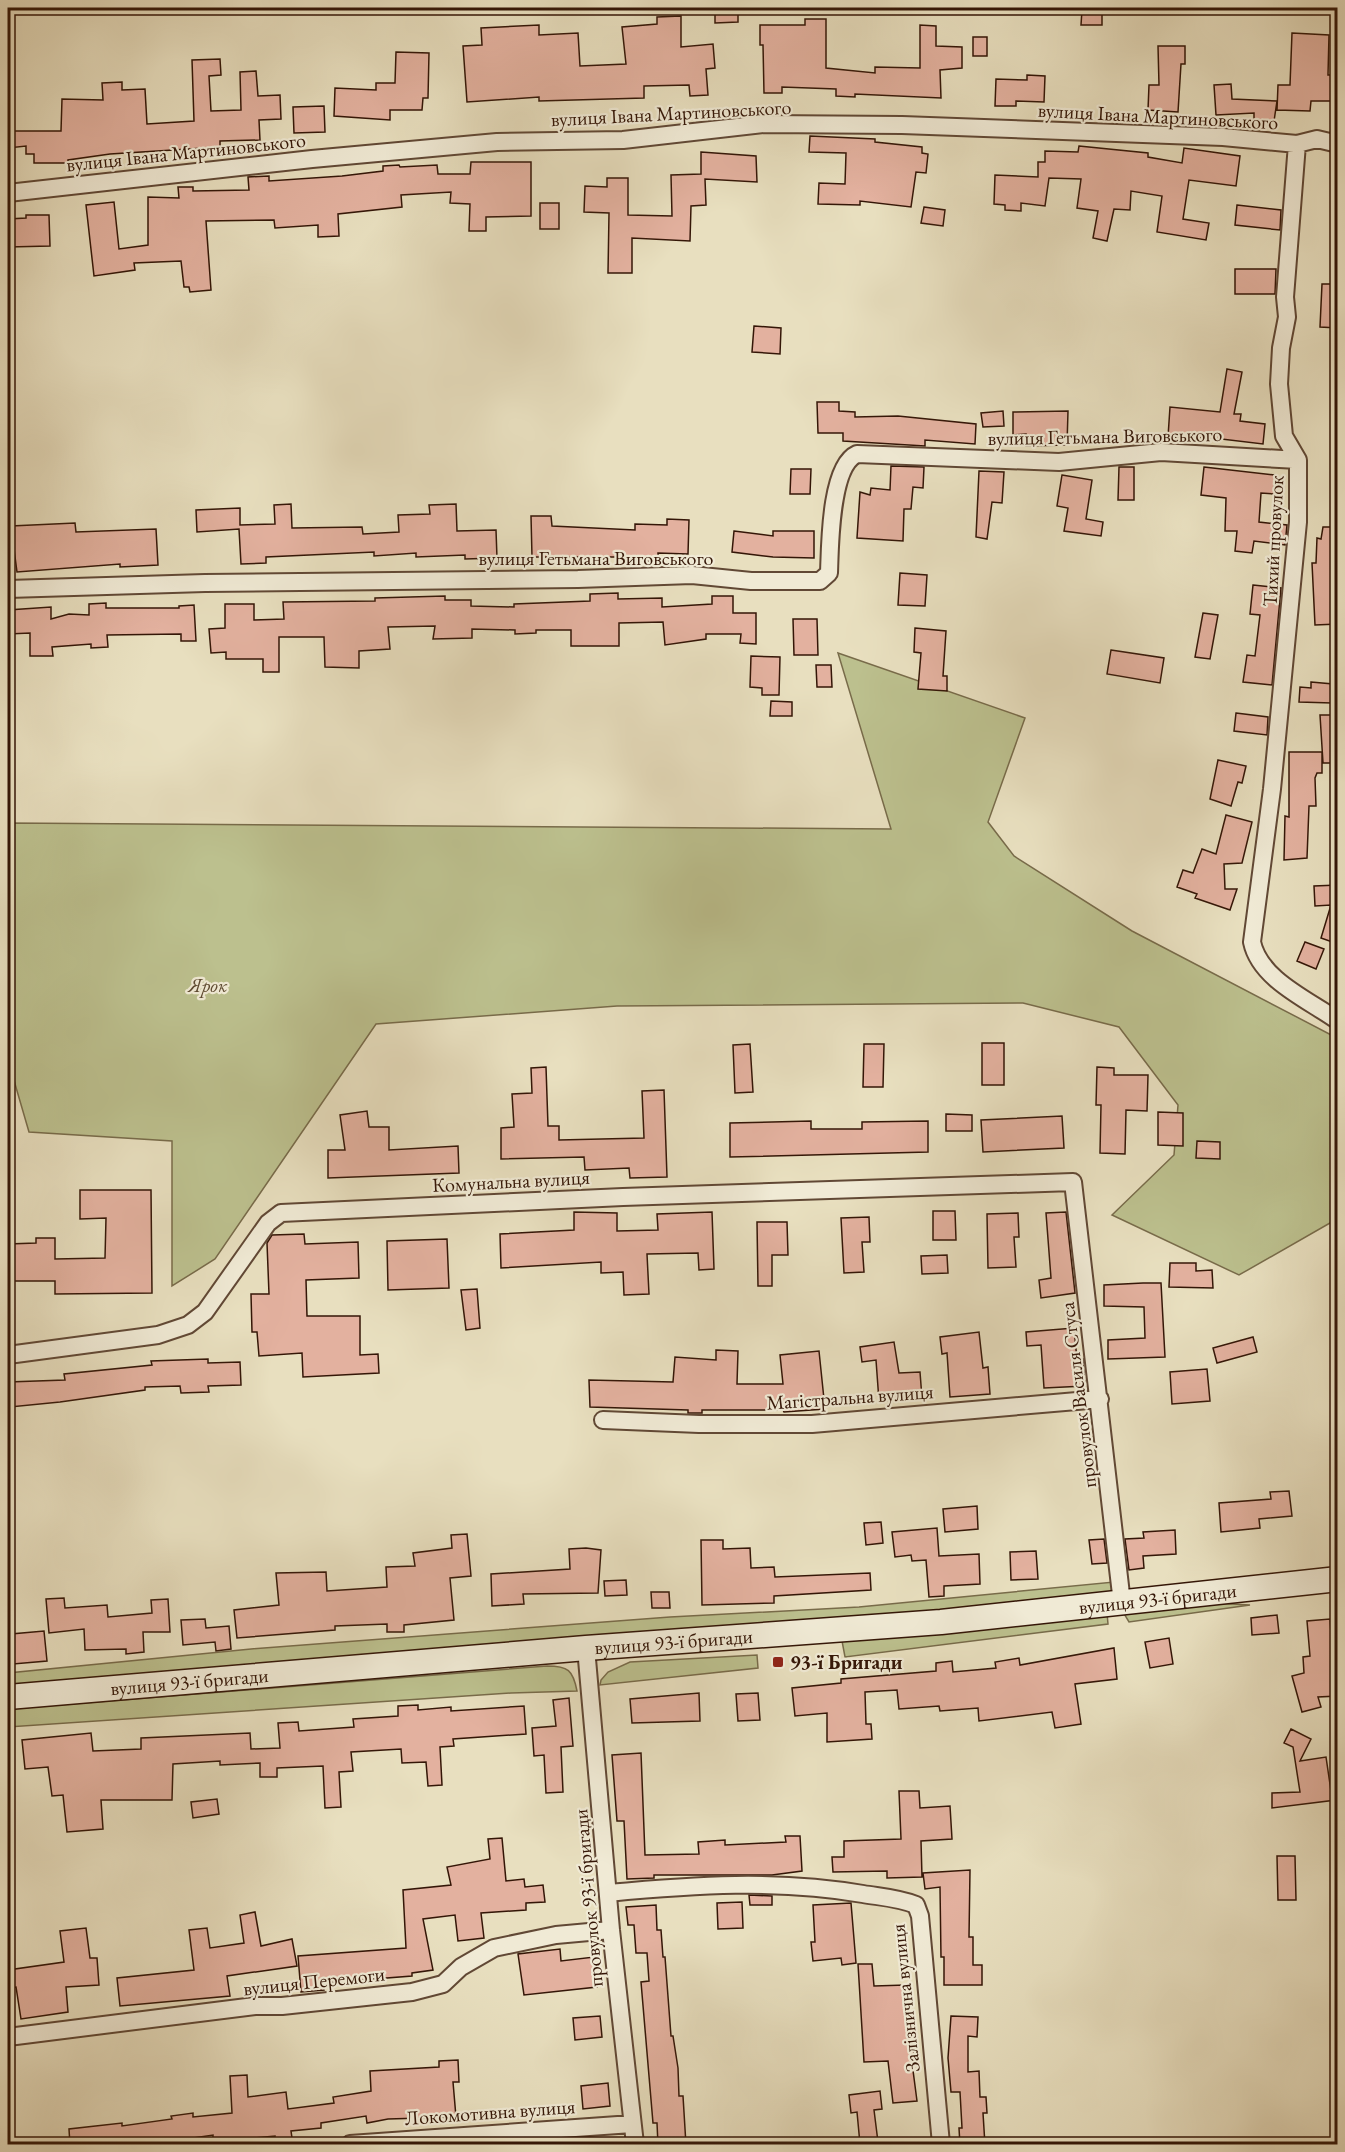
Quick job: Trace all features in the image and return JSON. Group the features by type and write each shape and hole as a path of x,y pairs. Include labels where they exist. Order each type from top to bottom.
{"main road":[{"name":"вулиця 93-ї бригади","path":"8,1697 586,1648 941,1622 1338,1579"}],"street":[{"name":"вулиця Івана Мартиновського","path":"8,193 405,150 497,142 623,140 764,124 902,125 1223,137 1297,144 1317,138 1338,144"},
{"name":"Тихий провулок","path":"1297,144 1285,297 1287,317 1281,348 1279,384 1284,436 1298,460 1298,522 1272,789 1252,942 1254,953 1274,976 1338,1021"},
{"name":"вулиця Гетьмана Виговського","path":"8,589 692,575 751,580 820,581 829,573 834,506 841,472 849,458 857,454 1059,462 1184,453 1298,460"},
{"name":"Комунальна вулиця","path":"8,1355 158,1335 188,1324 205,1312 268,1223 281,1213 623,1197 1073,1182"},
{"name":"провулок Василя Стуса","path":"1073,1182 1122,1604"},
{"name":"Магістральна вулиця","path":"603,1420 699,1425 812,1424 1100,1399"},
{"name":"провулок 93-ї бригади","path":"586,1648 611,1930 635,2145"},
{"name":"Залізнична вулиця","path":"608,1893 699,1885 774,1884 839,1889 901,1899 916,1905 920,1916 941,2145"},
{"name":"вулиця Перемоги","path":"8,2037 255,2006 282,2006 411,1992 443,1984 460,1967 494,1948 556,1935 611,1930"},
{"name":"Локомотивна вулиця","path":"350,2145 632,2124"}],"green space":[{"name":"Ярок","path":"838,653 1025,718 988,822 1014,856 1132,931 1337,1038 1337,1219 1239,1275 1112,1215 1174,1155 1178,1105 1119,1027 1023,1003 617,1006 376,1024 215,1259 172,1286 172,1141 29,1132 13,1077 8,1077 8,823 891,829"},
{"path":"1114,1582 1114,1598 8,1689 8,1673 251,1649 670,1617 859,1607"},
{"path":"1214,1603 1250,1605 1129,1622 1123,1612"},
{"path":"1107,1613 1108,1624 845,1657 842,1641"},
{"path":"757,1655 758,1668 600,1685 608,1672 630,1662"},
{"path":"547,1666 565,1668 574,1678 577,1691 511,1693 8,1727 8,1709"}],"building":[{"path":"715,8 738,8 738,22 715,23"},
{"path":"1082,10 1102,11 1102,25 1081,25"},
{"path":"681,16 681,47 713,44 715,68 706,69 708,95 690,96 689,85 644,86 644,98 539,101 539,97 467,102 463,46 482,45 481,28 539,25 539,35 578,33 580,66 626,64 622,27 657,24 657,17"},
{"path":"805,19 826,19 826,68 875,73 875,67 920,68 920,25 936,26 936,46 962,47 962,68 940,70 941,98 855,94 855,97 836,96 836,89 782,87 782,93 764,93 763,45 760,45 760,25 805,25"},
{"path":"1292,33 1329,35 1328,75 1332,75 1331,101 1311,101 1310,111 1277,110 1278,85 1290,85"},
{"path":"973,37 987,37 987,56 973,56"},
{"path":"1158,46 1185,46 1185,64 1181,64 1178,112 1148,110 1149,85 1159,85"},
{"path":"396,52 429,53 428,98 423,98 422,110 390,110 390,120 334,116 335,88 376,90 376,83 395,83"},
{"path":"220,59 221,75 209,76 211,111 241,110 240,72 256,71 258,96 280,95 281,119 259,120 260,140 220,141 220,147 110,154 68,160 68,163 34,163 34,154 26,154 26,146 8,148 8,131 61,131 62,99 103,100 102,83 122,82 122,90 145,89 147,124 194,121 192,60"},
{"path":"1027,75 1045,76 1044,102 1016,101 1016,106 995,106 996,79 1027,80"},
{"path":"1231,84 1232,99 1277,101 1274,121 1254,121 1254,113 1216,115 1214,85"},
{"path":"324,106 325,132 294,133 293,107"},
{"path":"810,136 875,139 875,142 922,147 922,153 928,154 926,173 916,172 911,207 860,201 860,205 818,204 819,183 845,184 846,153 809,152"},
{"path":"1079,146 1148,153 1148,157 1182,163 1184,148 1240,156 1236,186 1189,180 1183,219 1209,223 1206,240 1157,232 1162,196 1131,191 1130,210 1114,209 1107,241 1093,238 1098,211 1077,208 1081,179 1049,178 1045,206 1021,203 1021,211 1005,210 1005,205 994,204 995,175 1038,177 1038,162 1045,162 1045,151 1078,152"},
{"path":"701,152 756,156 757,182 705,179 706,205 691,206 690,241 632,238 632,273 608,273 609,213 584,212 585,186 607,187 607,178 628,178 628,215 672,216 671,175 701,174"},
{"path":"471,162 531,162 531,216 486,217 486,231 469,231 470,204 450,203 451,192 401,195 402,207 338,214 339,236 318,237 318,225 275,228 274,220 206,221 211,290 190,292 189,287 184,287 181,261 134,263 135,270 94,276 86,205 114,202 119,249 148,245 148,197 179,198 178,187 193,187 193,191 249,190 248,177 269,176 269,181 342,176 383,171 383,166 399,165 400,167 437,165 438,174 470,174"},
{"path":"540,203 559,203 559,229 540,229"},
{"path":"1237,205 1281,210 1280,230 1235,225"},
{"path":"924,207 945,210 943,226 921,223"},
{"path":"26,215 49,215 50,246 8,247 8,219 26,218"},
{"path":"1235,269 1276,269 1275,294 1235,294"},
{"path":"1322,284 1338,284 1338,328 1320,327"},
{"path":"754,326 781,328 780,354 752,352"},
{"path":"1227,369 1242,372 1234,414 1241,414 1240,421 1265,424 1263,444 1213,438 1168,437 1170,407 1220,412"},
{"path":"817,402 839,402 839,411 855,412 855,417 898,416 976,424 975,444 925,440 925,446 843,441 843,433 818,433"},
{"path":"1003,411 1004,426 983,427 981,413"},
{"path":"1068,411 1067,445 1026,446 1026,434 1013,435 1013,412"},
{"path":"891,466 924,467 923,488 913,487 911,509 904,509 903,541 857,538 860,492 870,495 871,488 890,490"},
{"path":"1119,467 1134,467 1134,500 1118,500"},
{"path":"1204,467 1275,475 1274,494 1261,493 1259,522 1287,525 1285,545 1254,541 1252,553 1235,551 1237,531 1225,531 1226,498 1201,495"},
{"path":"791,469 811,469 810,494 790,494"},
{"path":"979,471 1004,472 1002,503 992,502 987,539 976,537"},
{"path":"1062,475 1092,480 1086,519 1103,522 1101,536 1064,531 1068,508 1057,506"},
{"path":"291,504 292,528 362,527 363,534 399,532 398,515 430,514 429,505 456,504 457,531 496,530 497,558 465,559 465,555 416,557 416,553 374,556 374,552 266,557 266,563 241,564 239,529 197,532 196,510 240,508 240,525 275,524 274,505"},
{"path":"531,516 551,516 552,526 635,530 635,524 667,525 667,519 689,520 688,554 658,553 658,561 634,561 634,557 532,557"},
{"path":"75,523 76,532 156,529 158,565 120,567 120,564 17,572 11,526"},
{"path":"1323,527 1338,527 1338,624 1315,625 1312,563 1316,563 1317,538 1321,539"},
{"path":"734,531 773,536 773,531 814,531 814,558 773,557 732,552"},
{"path":"900,573 927,575 925,606 898,605"},
{"path":"1253,585 1281,588 1272,685 1243,682 1247,655 1255,656 1260,615 1250,614"},
{"path":"618,593 618,599 662,598 662,607 712,604 712,596 733,596 733,613 756,613 756,644 740,643 741,634 706,634 706,639 665,645 663,622 619,623 619,646 571,646 571,630 536,630 536,633 515,634 515,630 472,629 472,638 433,639 435,626 388,627 390,649 359,651 359,668 325,667 324,637 279,637 279,672 263,672 263,659 226,659 226,652 211,653 209,629 225,628 225,604 254,604 254,620 284,619 283,602 375,601 375,598 445,596 445,600 471,600 471,606 514,607 514,604 590,601 590,594"},
{"path":"106,603 106,608 179,608 179,606 194,605 196,641 181,641 181,634 107,635 108,647 91,648 91,644 52,647 53,656 30,656 30,633 8,634 8,610 51,607 51,619 69,614 89,615 89,604"},
{"path":"1203,613 1218,615 1210,659 1195,657"},
{"path":"793,619 817,619 818,655 794,655"},
{"path":"915,628 946,631 943,676 947,676 947,691 918,689 921,653 914,652"},
{"path":"1111,650 1164,658 1160,683 1107,674"},
{"path":"751,656 780,657 779,695 762,695 762,688 750,687"},
{"path":"816,665 831,665 832,687 817,687"},
{"path":"1311,682 1333,684 1332,703 1299,702 1300,687 1311,688"},
{"path":"771,701 792,702 792,716 770,716"},
{"path":"1236,713 1268,717 1267,735 1234,731"},
{"path":"1320,715 1338,715 1338,763 1323,763"},
{"path":"1289,752 1322,752 1322,773 1317,773 1315,778 1316,806 1309,806 1307,858 1284,860 1285,816 1289,817"},
{"path":"1218,760 1246,766 1242,783 1238,782 1231,806 1210,799"},
{"path":"1226,815 1252,822 1242,863 1224,864 1225,889 1237,889 1230,910 1195,898 1197,894 1177,887 1183,870 1193,873 1202,849 1216,854"},
{"path":"1338,885 1338,944 1321,938 1331,905 1315,906 1314,886"},
{"path":"1305,942 1324,949 1316,969 1297,961"},
{"path":"982,1043 1004,1043 1004,1085 982,1085"},
{"path":"750,1044 753,1092 735,1093 733,1045"},
{"path":"864,1044 884,1044 883,1087 863,1087"},
{"path":"546,1067 548,1126 559,1126 559,1140 644,1138 642,1091 664,1090 667,1177 630,1178 629,1168 585,1170 584,1157 501,1159 501,1128 514,1127 512,1094 532,1093 531,1068"},
{"path":"1097,1067 1114,1068 1114,1075 1148,1075 1147,1111 1126,1110 1125,1154 1100,1153 1101,1105 1096,1105"},
{"path":"367,1111 369,1127 389,1127 389,1150 458,1146 459,1173 328,1178 328,1150 345,1150 340,1115"},
{"path":"1158,1112 1183,1113 1183,1146 1158,1145"},
{"path":"946,1114 972,1115 972,1131 946,1131"},
{"path":"1062,1116 1064,1148 983,1152 981,1120"},
{"path":"811,1121 811,1129 862,1129 862,1122 928,1121 928,1152 730,1157 730,1123"},
{"path":"1197,1141 1220,1142 1220,1159 1196,1158"},
{"path":"80,1190 151,1190 152,1293 55,1294 55,1281 8,1281 8,1244 36,1243 36,1238 55,1238 55,1259 105,1258 106,1218 80,1219"},
{"path":"933,1211 955,1211 956,1240 933,1240"},
{"path":"574,1212 617,1213 617,1231 658,1230 657,1214 712,1212 714,1269 699,1270 698,1253 647,1254 649,1294 624,1295 623,1272 601,1273 601,1262 501,1268 500,1234 574,1230"},
{"path":"1066,1212 1075,1293 1041,1298 1039,1280 1051,1278 1046,1213"},
{"path":"1018,1213 1019,1237 1014,1237 1016,1267 988,1268 987,1214"},
{"path":"869,1217 870,1242 862,1242 864,1272 844,1273 841,1218"},
{"path":"757,1222 787,1222 788,1255 772,1255 772,1286 758,1286"},
{"path":"304,1234 305,1244 358,1242 359,1278 306,1280 307,1316 360,1316 360,1355 378,1354 379,1373 303,1377 302,1353 259,1356 257,1332 252,1332 251,1294 269,1294 267,1243 272,1235"},
{"path":"447,1239 449,1288 388,1290 387,1241"},
{"path":"947,1255 948,1273 922,1274 921,1256"},
{"path":"1170,1263 1196,1263 1196,1271 1212,1270 1213,1288 1169,1287"},
{"path":"1161,1283 1165,1357 1108,1359 1108,1340 1145,1338 1144,1307 1104,1306 1104,1285"},
{"path":"477,1289 480,1328 466,1330 461,1290"},
{"path":"1074,1328 1077,1360 1083,1359 1085,1386 1044,1388 1041,1345 1027,1346 1026,1332"},
{"path":"979,1332 983,1368 988,1367 990,1394 950,1397 947,1353 942,1354 940,1337"},
{"path":"1253,1337 1257,1352 1217,1363 1213,1348"},
{"path":"894,1342 899,1373 920,1372 922,1398 879,1401 876,1360 862,1362 860,1347"},
{"path":"716,1350 738,1351 737,1384 783,1384 780,1355 819,1351 825,1409 784,1412 783,1410 702,1410 702,1413 688,1413 688,1410 590,1407 589,1380 673,1382 675,1357 716,1360"},
{"path":"208,1359 208,1363 240,1362 241,1385 208,1386 209,1392 181,1393 180,1386 145,1387 145,1390 10,1407 8,1382 65,1380 64,1374 152,1365 151,1361"},
{"path":"1207,1369 1210,1401 1172,1404 1170,1372"},
{"path":"1289,1491 1292,1516 1259,1519 1260,1528 1221,1532 1219,1503 1271,1499 1270,1492"},
{"path":"977,1506 978,1529 945,1532 943,1509"},
{"path":"881,1522 883,1543 866,1545 864,1523"},
{"path":"937,1528 939,1556 979,1554 980,1584 944,1586 944,1596 929,1597 926,1560 912,1561 911,1555 895,1557 892,1532"},
{"path":"1175,1530 1176,1554 1143,1556 1144,1568 1129,1570 1125,1539 1144,1538 1143,1532"},
{"path":"467,1534 471,1576 450,1578 454,1620 404,1625 404,1632 387,1632 387,1624 335,1626 335,1630 237,1638 234,1610 279,1605 276,1573 326,1572 327,1591 387,1587 386,1567 415,1566 413,1553 452,1548 451,1535"},
{"path":"1104,1539 1107,1563 1092,1564 1089,1540"},
{"path":"701,1540 723,1540 723,1549 750,1548 751,1568 774,1567 775,1577 870,1573 871,1590 774,1596 774,1603 702,1605"},
{"path":"569,1549 601,1550 598,1593 523,1594 524,1604 492,1606 491,1574 570,1569"},
{"path":"1036,1551 1038,1579 1011,1580 1010,1552"},
{"path":"626,1580 627,1595 605,1596 604,1581"},
{"path":"651,1592 669,1592 670,1608 652,1608"},
{"path":"64,1598 65,1608 107,1605 108,1617 152,1613 151,1600 168,1599 170,1632 143,1632 144,1652 126,1654 126,1649 85,1650 84,1629 49,1633 46,1599"},
{"path":"1277,1615 1279,1633 1252,1635 1251,1618"},
{"path":"205,1619 206,1628 229,1626 231,1649 216,1651 215,1642 183,1645 181,1620"},
{"path":"1330,1619 1333,1661 1338,1661 1338,1696 1318,1697 1321,1707 1302,1712 1292,1676 1304,1673 1303,1657 1310,1656 1307,1621"},
{"path":"44,1631 47,1661 13,1664 11,1634"},
{"path":"1169,1638 1173,1664 1150,1668 1145,1642"},
{"path":"1114,1648 1117,1679 1075,1684 1081,1724 1055,1728 1052,1712 979,1721 978,1708 940,1711 939,1706 899,1709 897,1690 865,1692 866,1724 871,1724 872,1739 827,1742 827,1713 795,1716 792,1688 841,1683 841,1679 936,1671 936,1663 952,1661 953,1672 996,1668 995,1662 1019,1658 1020,1665"},
{"path":"699,1693 700,1721 632,1723 630,1699"},
{"path":"758,1693 760,1720 738,1721 736,1694"},
{"path":"569,1698 573,1746 561,1747 563,1792 546,1793 544,1755 534,1756 532,1728 556,1726 553,1700"},
{"path":"418,1705 418,1710 451,1707 451,1711 524,1706 526,1734 453,1739 454,1746 440,1747 442,1785 428,1786 426,1762 402,1763 401,1749 351,1752 353,1771 339,1772 341,1807 325,1808 323,1766 277,1768 277,1777 260,1777 260,1763 220,1765 220,1761 173,1764 172,1800 101,1800 103,1829 67,1832 63,1795 52,1796 48,1767 25,1769 22,1740 91,1733 93,1751 141,1749 141,1738 250,1733 251,1749 280,1748 278,1723 298,1722 299,1731 354,1727 353,1719 398,1716 398,1706"},
{"path":"1291,1729 1311,1739 1300,1761 1326,1757 1331,1791 1335,1790 1336,1800 1272,1808 1272,1793 1300,1792 1293,1747 1284,1743"},
{"path":"641,1753 645,1855 699,1854 698,1842 725,1840 725,1845 786,1842 785,1836 800,1836 802,1871 772,1875 654,1875 654,1878 627,1879 624,1821 617,1821 612,1755"},
{"path":"899,1791 919,1791 920,1808 950,1806 952,1839 921,1841 922,1877 887,1878 887,1871 833,1872 832,1857 844,1857 844,1841 901,1839"},
{"path":"217,1799 219,1814 193,1818 191,1802"},
{"path":"502,1838 506,1881 524,1879 525,1887 543,1885 545,1902 526,1903 526,1910 481,1913 484,1938 458,1941 455,1915 423,1919 433,1970 412,1973 412,1976 323,1983 324,1990 301,1992 298,1956 406,1948 403,1890 451,1885 447,1867 490,1859 488,1839"},
{"path":"1277,1856 1295,1856 1296,1900 1278,1900"},
{"path":"970,1870 969,1937 973,1937 973,1965 982,1965 982,1985 944,1985 944,1957 941,1957 940,1887 925,1889 923,1873"},
{"path":"749,1895 772,1896 772,1905 750,1905"},
{"path":"742,1902 743,1928 718,1929 717,1903"},
{"path":"851,1903 856,1963 842,1965 841,1958 813,1961 811,1942 815,1942 813,1905"},
{"path":"656,1905 657,1930 661,1930 663,1957 665,1957 671,2036 673,2036 678,2068 679,2096 683,2096 686,2145 658,2145 657,2123 653,2123 641,1982 649,1981 647,1953 636,1953 634,1925 628,1925 626,1907"},
{"path":"255,1912 261,1946 292,1939 297,1966 227,1976 230,1996 120,2006 117,1978 194,1970 189,1930 207,1928 210,1948 244,1943 240,1915"},
{"path":"86,1928 90,1958 97,1958 99,1985 66,1987 68,2012 21,2019 16,1987 8,1988 8,1970 64,1962 60,1931"},
{"path":"560,1949 561,1961 594,1957 597,1987 524,1995 518,1954"},
{"path":"858,1964 872,1964 874,1986 906,1985 908,2030 913,2030 914,2055 911,2055 917,2101 893,2103 888,2061 864,2062"},
{"path":"600,2016 602,2037 575,2040 573,2018"},
{"path":"951,2016 978,2017 977,2037 968,2036 968,2072 979,2071 980,2097 986,2097 987,2113 983,2113 985,2145 960,2145 959,2128 962,2128 960,2092 951,2092 948,2058"},
{"path":"458,2060 459,2082 453,2082 456,2117 388,2119 367,2123 366,2116 321,2123 321,2128 291,2131 292,2138 275,2141 275,2136 213,2142 213,2135 166,2142 166,2145 70,2145 69,2129 122,2123 122,2126 172,2119 171,2116 193,2113 193,2117 232,2113 230,2076 247,2075 248,2097 286,2092 288,2109 334,2103 333,2097 371,2091 370,2071 439,2067 439,2061"},
{"path":"608,2083 610,2106 583,2109 581,2086"},
{"path":"880,2091 882,2109 874,2110 878,2142 860,2144 857,2112 851,2113 849,2095"}],"place":[{"name":"93-ї Бригади","path":"778,1662"}]}
